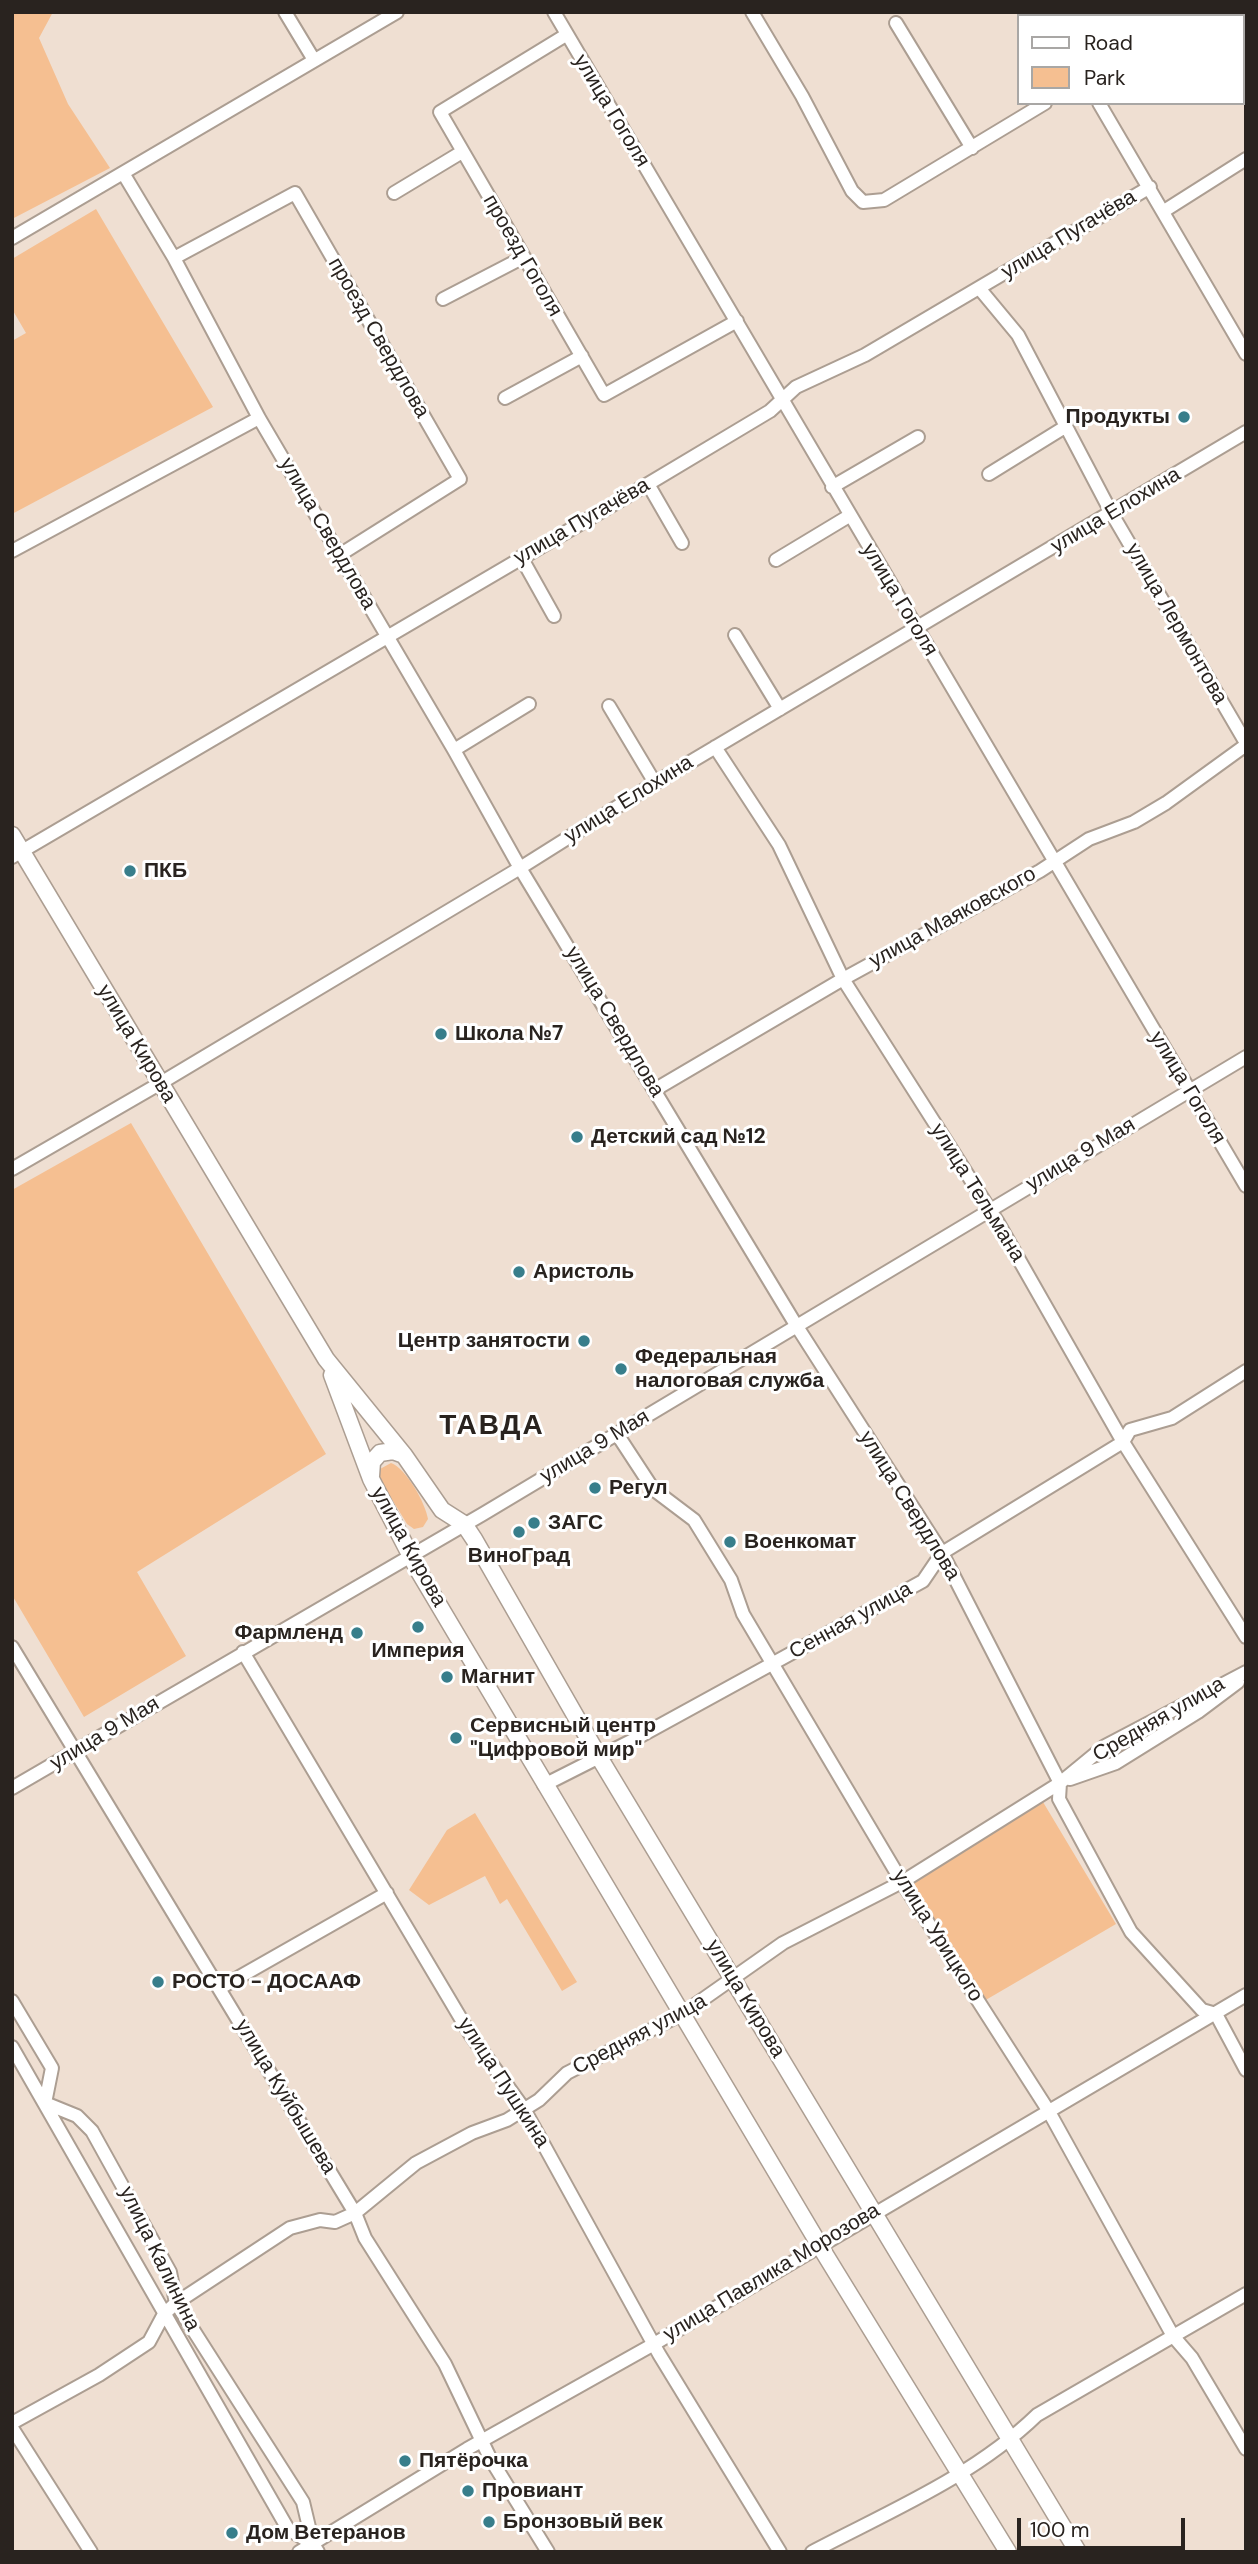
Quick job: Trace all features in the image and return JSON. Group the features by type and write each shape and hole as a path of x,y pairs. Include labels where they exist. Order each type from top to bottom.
{"main road":[{"name":"улица Кирова","path":"12,835 17,854 326,1359 404,1455 442,1510 464,1524 599,1757 1078,2552"},
{"name":"улица Кирова","path":"326,1359 370,1479 410,1555 544,1785 1008,2552"},
{"name":"улица Кирова","path":"370,1479 372,1462 380,1453 393,1451 404,1455"}],"street":[{"path":"285,12 314,60"},
{"path":"12,239 397,12"},
{"name":"улица Гоголя","path":"554,12 1246,1186"},
{"path":"752,12 802,96 852,191 863,202 884,200 1042,105"},
{"path":"896,23 972,148"},
{"name":"проезд Гоголя","path":"566,35 440,112 522,258 604,395 737,321"},
{"path":"1100,105 1246,354"},
{"path":"394,193 463,152"},
{"name":"улица Пугачёва","path":"1164,211 1246,159"},
{"name":"улица Свердлова","path":"123,173 174,258 259,418 341,554 520,869 656,1089 796,1325 942,1553 1060,1783 1059,1799 1131,1932 1202,2010 1216,2014 1246,2070"},
{"name":"улица Пугачёва","path":"17,854 770,411 782,398 811,378 865,355 1150,187"},
{"name":"проезд Свердлова","path":"174,258 295,193 460,480 341,554"},
{"path":"443,299 522,258"},
{"name":"улица Лермонтова","path":"979,288 1018,335 1112,514 1246,744"},
{"path":"505,398 582,356"},
{"path":"12,551 259,418"},
{"path":"989,474 1065,428"},
{"name":"улица Елохина","path":"12,1169 520,869 655,783 1246,432"},
{"path":"832,487 918,436"},
{"path":"648,484 682,543"},
{"path":"776,560 849,516"},
{"path":"521,558 554,616"},
{"path":"735,635 780,709"},
{"path":"454,750 529,704"},
{"path":"609,706 655,783"},
{"name":"улица Маяковского","path":"656,1089 843,979 1040,871 1054,859 1089,839 1134,822 1166,803 1246,744"},
{"name":"улица Тельмана","path":"715,747 779,845 843,979 989,1210 1124,1442 1246,1637"},
{"name":"улица 9 Мая","path":"12,1788 617,1434 1246,1057"},
{"name":"Сенная улица","path":"544,1785 923,1581 942,1553 1124,1442 1130,1430 1172,1418 1246,1371"},
{"name":"улица Урицкого","path":"617,1434 653,1489 694,1520 732,1580 743,1614 902,1882 1048,2110 1173,2336 1192,2358 1246,2449"},
{"name":"улица Куйбышева","path":"12,1647 355,2213 365,2238 445,2364 482,2442 548,2552"},
{"name":"улица Пушкина","path":"243,1652 470,2034 524,2109 653,2344 780,2552"},
{"path":"1060,1783 1115,1763 1198,1712 1246,1674"},
{"name":"Средняя улица","path":"12,2425 99,2375 149,2342 164,2314 176,2303 290,2228 320,2220 335,2222 355,2213 416,2163 472,2133 507,2120 540,2100 567,2073 682,2014 734,1981 783,1943 902,1882 1060,1783 1105,1746 1246,1674"},
{"path":"220,1988 387,1893"},
{"name":"улица Павлика Морозова","path":"299,2552 316,2548 482,2442 1246,1995"},
{"path":"12,2001 52,2068 45,2103"},
{"name":"улица Калинина","path":"12,2047 288,2529 316,2548"},
{"name":"улица Калинина","path":"45,2103 77,2116 92,2131 170,2272 176,2303 303,2502 316,2548"},
{"path":"812,2552 961,2474 1012,2440 1038,2415 1246,2294"},
{"path":"12,2425 90,2552"}],"green space":[{"path":"12,12 53,12 39,38 68,104 110,168 12,219"},
{"path":"96,209 213,407 12,514 12,341 26,333 12,309 12,259"},
{"path":"131,1123 326,1454 137,1572 186,1656 84,1717 12,1595 12,1190"},
{"path":"391,1463 409,1479 419,1496 428,1519 423,1527 414,1529 407,1524 379,1478 380,1469"},
{"path":"1043,1802 1116,1924 984,2001 910,1883"},
{"path":"475,1813 577,1982 562,1991 507,1899 500,1904 485,1876 429,1905 409,1890 447,1830"}],"place":[{"name":"Продукты","path":"1184,417"},
{"name":"ПКБ","path":"130,871"},
{"name":"Школа №7","path":"441,1034"},
{"name":"Детский сад №12","path":"577,1137"},
{"name":"Аристоль","path":"519,1272"},
{"name":"Центр занятости","path":"584,1341"},
{"name":"Федеральная налоговая служба","path":"621,1369"},
{"name":"Регул","path":"595,1488"},
{"name":"ЗАГС","path":"534,1523"},
{"name":"ВиноГрад","path":"519,1532"},
{"name":"Военкомат","path":"730,1542"},
{"name":"Империя","path":"418,1627"},
{"name":"Фармленд","path":"357,1633"},
{"name":"Магнит","path":"447,1677"},
{"name":"Сервисный центр \"Цифровой мир\"","path":"456,1738"},
{"name":"РОСТО - ДОСААФ","path":"158,1982"},
{"name":"Пятёрочка","path":"405,2461"},
{"name":"Провиант","path":"468,2491"},
{"name":"Бронзовый век","path":"489,2522"},
{"name":"Дом Ветеранов","path":"232,2533"}],"district":[{"name":"ТАВДА","path":"492,1427"}]}
